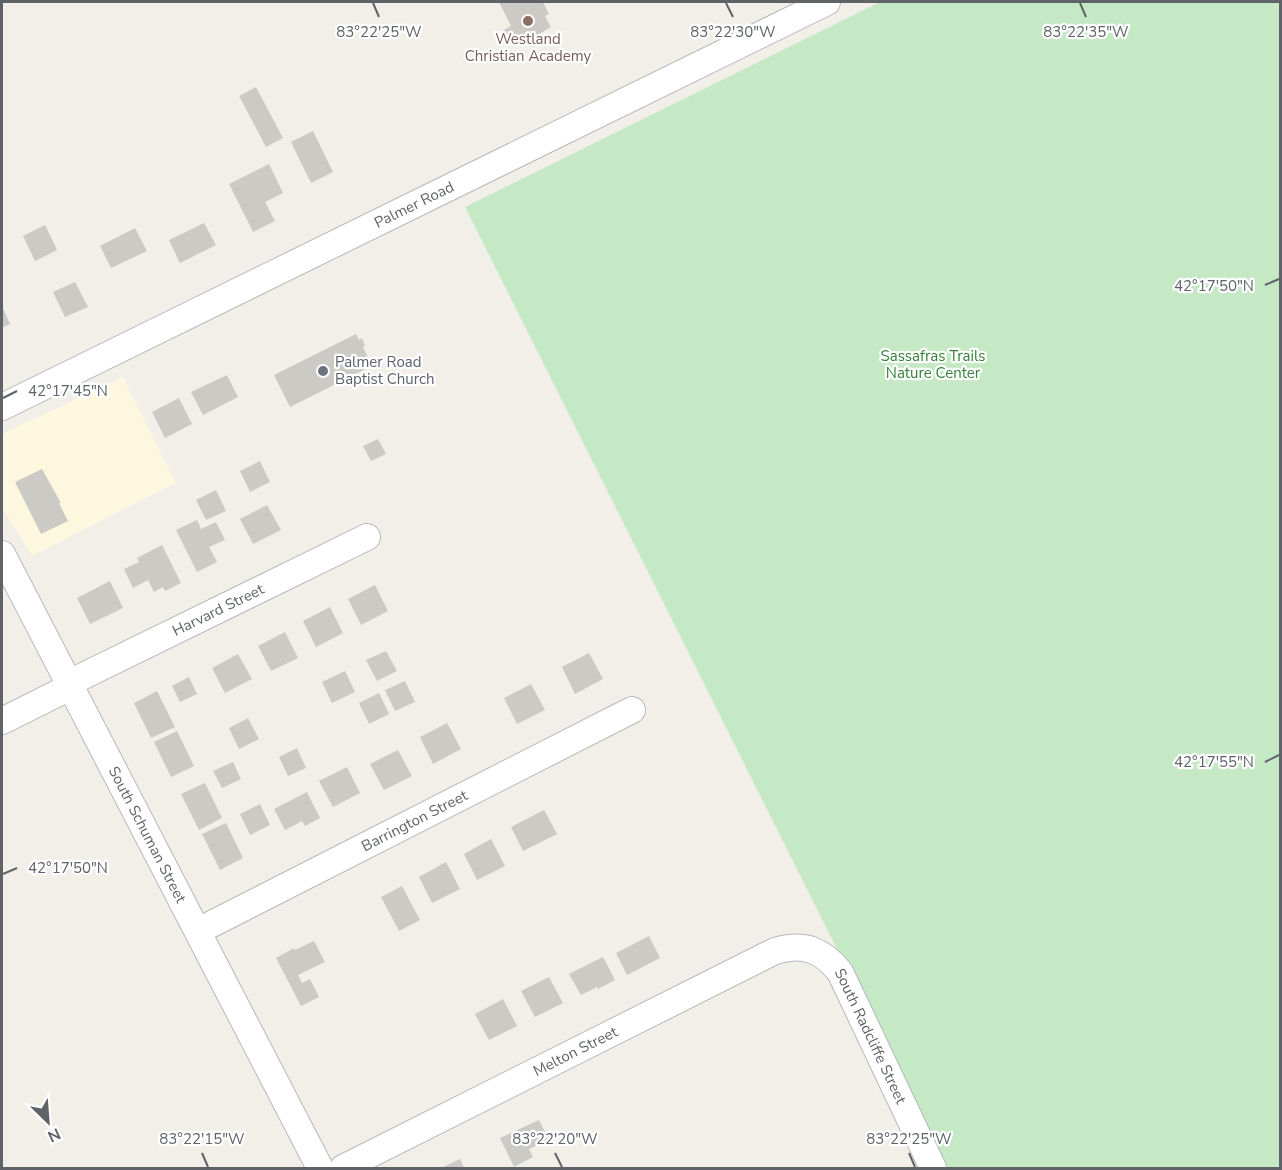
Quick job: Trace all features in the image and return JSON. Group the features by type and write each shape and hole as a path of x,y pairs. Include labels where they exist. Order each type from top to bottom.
{"street":[{"name":"Palmer Road","path":"2,407 827,2"},
{"name":"Harvard Street","path":"2,721 69,685 367,537"},
{"name":"South Schuman Street","path":"2,554 320,1168"},
{"name":"Barrington Street","path":"198,931 632,710"},
{"name":"Melton Street","path":"343,1168 776,951 786,947 810,949"},
{"name":"South Radcliffe Street","path":"810,949 831,960 840,972 933,1168"}],"shaded area":[{"path":"123,377 176,483 32,556 2,508 2,435"}],"green space":[{"name":"Sassafras Trails Nature Center","path":"880,2 1280,2 1280,1168 947,1168 465,207"}],"building":[{"name":"Westland Christian Academy","path":"499,2 543,2 549,14 545,16 551,27 532,38 523,41 521,38 509,44 502,31 511,26"},
{"path":"256,87 283,138 266,147 239,96"},
{"path":"313,131 333,172 311,183 291,142"},
{"path":"269,164 283,193 265,202 275,221 253,232 229,184"},
{"path":"204,223 216,245 180,263 169,240"},
{"path":"45,225 57,250 35,261 23,236"},
{"path":"135,228 147,251 111,268 100,246"},
{"path":"75,282 88,307 65,317 53,292"},
{"path":"2,306 10,324 2,328"},
{"name":"Palmer Road Baptist Church","path":"356,334 359,340 362,338 365,346 363,347 372,366 290,407 274,375"},
{"path":"227,375 238,397 203,415 191,392"},
{"path":"179,398 192,424 165,438 152,412"},
{"path":"378,439 386,454 371,461 363,446"},
{"path":"260,461 270,482 250,492 240,471"},
{"path":"42,469 68,521 41,534 15,482"},
{"path":"216,490 226,511 206,520 196,500"},
{"path":"267,505 281,530 253,544 240,519"},
{"path":"197,520 201,529 216,522 225,540 209,547 217,562 197,572 176,530"},
{"path":"162,545 181,583 165,591 163,587 154,592 148,580 133,588 124,569 139,562 137,558"},
{"path":"110,581 123,608 90,624 77,598"},
{"path":"375,585 388,611 361,625 348,599"},
{"path":"330,607 343,633 316,647 303,621"},
{"path":"285,632 298,658 271,671 258,646"},
{"path":"386,651 397,671 377,681 366,660"},
{"path":"589,653 603,679 575,694 562,667"},
{"path":"238,654 252,679 225,693 212,668"},
{"path":"345,671 355,692 332,703 322,682"},
{"path":"189,677 197,694 180,702 172,686"},
{"path":"405,681 415,702 395,711 385,690"},
{"path":"531,684 545,710 517,724 504,698"},
{"path":"157,691 175,727 151,738 134,703"},
{"path":"379,693 389,714 369,724 359,703"},
{"path":"248,718 259,739 239,749 229,728"},
{"path":"447,723 461,749 433,764 420,737"},
{"path":"177,731 194,766 171,777 154,742"},
{"path":"297,748 306,768 288,776 279,757"},
{"path":"398,750 412,776 384,790 370,764"},
{"path":"233,762 241,779 222,788 213,771"},
{"path":"347,767 360,793 333,807 319,781"},
{"path":"205,783 222,818 199,830 181,794"},
{"path":"307,792 320,818 305,826 302,821 285,830 274,809"},
{"path":"260,804 270,825 250,835 240,814"},
{"path":"544,810 557,834 523,851 511,827"},
{"path":"226,823 243,858 220,870 202,834"},
{"path":"491,839 505,866 477,880 464,854"},
{"path":"446,862 460,889 432,903 419,877"},
{"path":"402,886 420,920 399,931 381,897"},
{"path":"649,936 660,958 627,975 616,953"},
{"path":"314,941 325,962 298,975 302,983 310,979 319,997 301,1006 276,958"},
{"path":"603,957 615,980 581,995 569,974"},
{"path":"549,977 563,1003 535,1017 521,991"},
{"path":"503,999 517,1026 489,1040 475,1014"},
{"path":"539,1120 549,1140 529,1149 533,1157 514,1167 500,1138"},
{"path":"460,1159 464,1168 441,1168"}],"place":[{"name":"Westland Christian Academy","path":"528,21"},
{"name":"Palmer Road Baptist Church","path":"323,371"}]}
